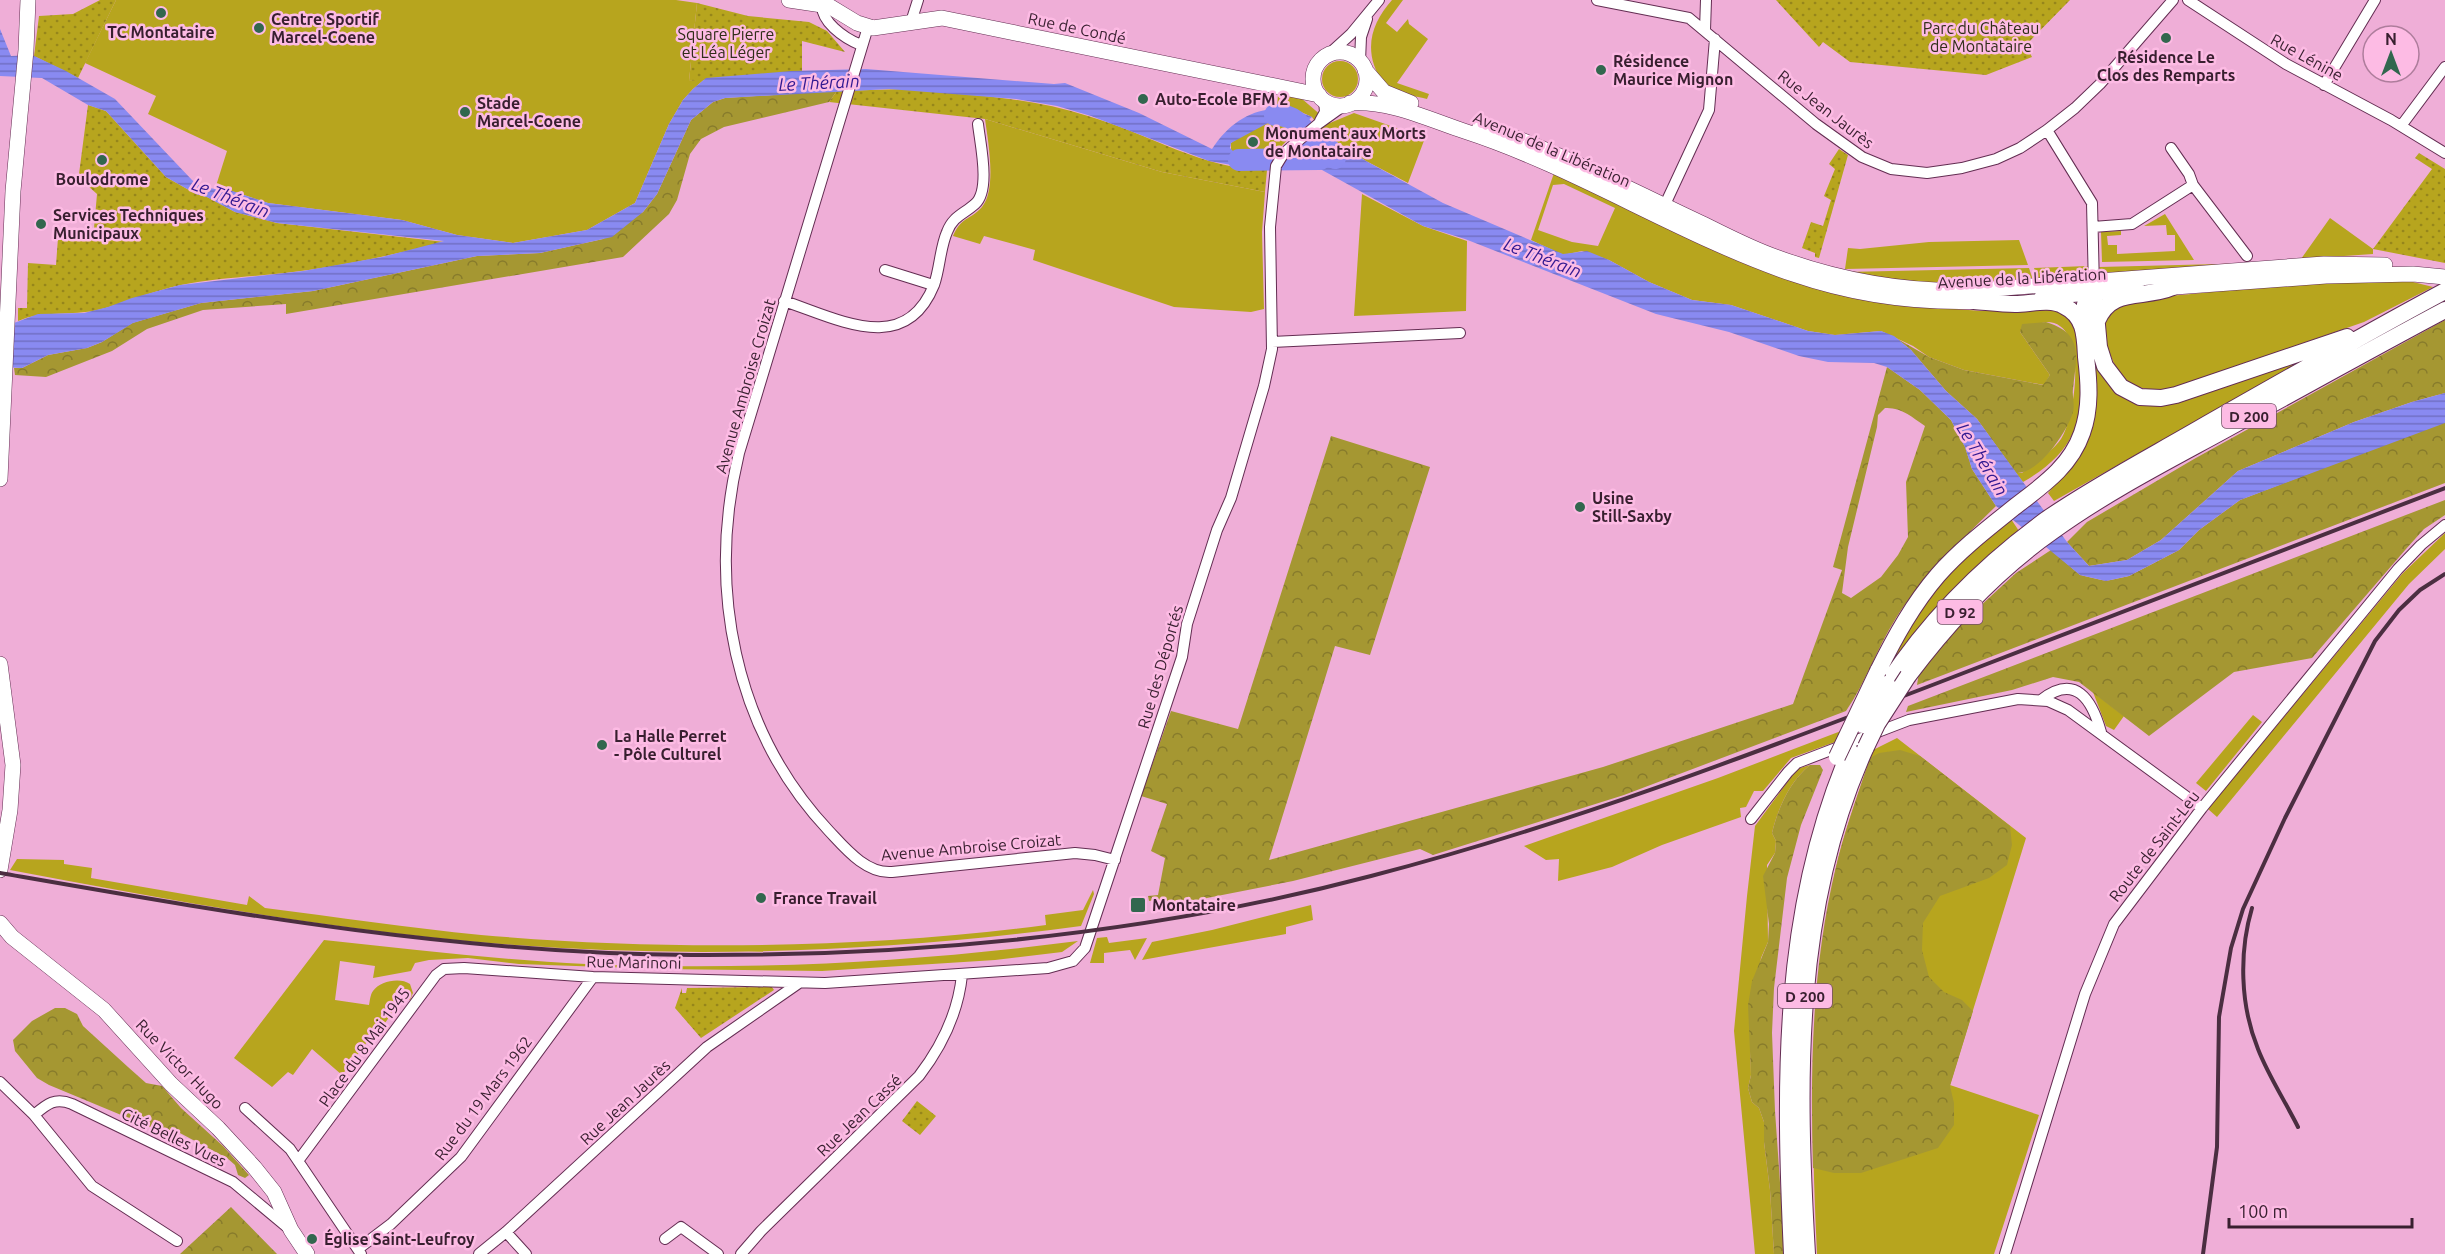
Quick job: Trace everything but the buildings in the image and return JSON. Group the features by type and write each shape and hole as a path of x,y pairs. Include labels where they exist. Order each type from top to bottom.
{"main road":[{"path":"0,478 13,191 26,50 28,0"},
{"path":"789,0 823,2 868,27"},
{"name":"Rue de Condé","path":"868,27 885,27 937,18 951,20 1321,97"},
{"path":"1344,52 1354,56 1362,66 1366,82 1364,90 1348,104 1334,105 1321,97 1314,86 1314,72 1318,62 1329,54 1344,52"},
{"name":"Avenue de la Libération","path":"1362,66 1380,89 1388,95 1525,142 1756,260 1794,275 1947,290 2173,287 2338,276 2413,274 2445,277"},
{"name":"Rue de Condé","path":"1260,83 1293,83 1314,72"},
{"name":"Avenue de la Libération","path":"1348,104 1370,103 1391,107 1495,141 1662,211"},
{"name":"Avenue de la Libération","path":"1835,280 1906,299 1974,301 2336,264 2395,265 2445,271"},
{"path":"2094,287 2085,304 2090,325 2108,373 2127,391 2140,397 2153,398 2185,393 2320,345 2380,327"},
{"path":"1883,678 1903,624 1929,586 1953,559 1990,526 2048,481 2066,462 2075,448 2086,417 2090,325 2114,299 2155,293 2173,287"},
{"name":"D 200","path":"2079,506 2380,327 2445,291"},
{"path":"1974,301 2059,304 2090,325"},
{"name":"D 200","path":"1792,1254 1787,1126 1791,1009 1807,885 1826,816 1883,678 1946,608 2014,554 2043,523 2189,450 2445,310"},
{"name":"D 92","path":"1908,676 1953,620 2014,554"},
{"path":"0,664 12,765 10,810 0,870"},
{"name":"D 200","path":"1807,1254 1801,1104 1807,974 1813,922 1827,856 1844,802 1851,752 1877,724 1908,676"},
{"name":"Rue Victor Hugo","path":"0,923 12,937 104,1010 171,1084 225,1135 267,1182 278,1199 291,1230 307,1254"}],"street":[{"path":"911,22 918,0"},
{"path":"1329,54 1352,34 1379,0"},
{"name":"Rue Jean Jaurès","path":"1598,0 1684,16 1705,30 1816,124 1862,157 1881,167 1927,173 1974,165 2004,156 2047,130 2092,93 2173,0"},
{"path":"1705,30 1706,0"},
{"name":"Rue Lénine","path":"2188,0 2265,51 2445,153"},
{"path":"2324,85 2375,0"},
{"path":"823,2 824,14 831,24 847,39 861,45"},
{"path":"1362,66 1361,37 1371,10"},
{"name":"Avenue Ambroise Croizat","path":"868,27 784,301 735,472 730,497 725,558 728,616 738,667 748,702 776,758 801,798 823,825 861,861 876,871 1075,853 1115,860"},
{"path":"1662,211 1709,110 1715,39"},
{"path":"2401,126 2445,67"},
{"path":"1318,124 1325,112 1321,97"},
{"name":"Rue des Déportés","path":"801,983 962,975 1055,967 1079,957 1085,948 1182,657 1187,624 1217,530 1231,498 1269,370 1272,342 1270,227 1275,173 1281,156 1318,124 1348,104"},
{"path":"784,301 868,327 888,328 901,324 913,316 923,305 933,285 949,226 957,215 978,201 983,190 984,178 978,124"},
{"path":"2047,130 2090,199 2094,287"},
{"path":"2170,148 2189,174 2193,185 2247,256"},
{"path":"2093,227 2132,224 2193,185"},
{"path":"885,270 933,285"},
{"path":"1272,342 1460,333"},
{"name":"Route de Saint-Leu","path":"2005,1254 2082,1005 2107,938 2126,906 2202,808 2405,561 2445,525"},
{"path":"2041,700 2060,690 2080,693 2093,707 2101,732"},
{"path":"1751,819 1788,772 1803,760 1909,720 2012,700 2041,700 2068,710 2202,808"},
{"name":"Rue Marinoni","path":"464,968 593,977 776,980 801,983"},
{"name":"Place du 8 Mai 1945","path":"298,1161 436,975 444,969 464,968"},
{"name":"Rue Jean Cassé","path":"741,1254 761,1230 919,1076 951,1024 958,1003 962,975"},
{"name":"Rue du 19 Mars 1962","path":"359,1252 461,1157 593,977"},
{"name":"Rue Jean Jaurès","path":"479,1254 506,1232 707,1047 801,983"},
{"path":"0,1082 34,1115 96,1190 177,1241"},
{"name":"Cité Belles Vues","path":"34,1115 50,1102 60,1100 72,1104 233,1182 291,1230"},
{"path":"245,1108 285,1144 359,1252"},
{"path":"665,1239 681,1227 718,1254"},
{"path":"506,1232 526,1254"}],"green space":[{"path":"100,0 116,0 78,78 34,56 39,16 73,14"},
{"name":"Stade Marcel-Coene","path":"116,0 676,0 697,3 689,81 706,78 683,100 669,124 635,203 587,230 513,243 457,235 402,220 268,203 226,189 215,189 227,151 148,114 156,96 85,63"},
{"path":"1392,0 1403,0 1386,23 1397,32 1408,19 1409,24 1428,39 1397,83 1429,94 1427,99 1391,88 1382,81 1374,65 1371,47 1374,31 1381,15"},
{"name":"Parc du Château de Montataire","path":"1776,0 2070,0 2026,45 2032,57 1986,75 1850,62 1823,42 1819,47"},
{"name":"Square Pierre et Léa Léger","path":"697,3 748,16 809,22 827,31 845,52 802,41 802,71 689,81"},
{"path":"1340,61 1353,66 1358,79 1353,92 1340,97 1327,92 1322,79 1327,66"},
{"path":"903,89 1020,100 1088,116 1221,164 1267,170 1265,192 1162,172 985,119 829,102 837,91"},
{"path":"837,91 829,102 724,127 701,139 690,154 677,200 669,214 623,257 286,314 286,304 203,310 147,329 112,351 46,377 15,375 14,368 22,368 48,355 87,348 102,342 132,323 201,303 313,291 477,256 540,253 603,239 643,212 657,194 691,120 713,102 725,98"},
{"path":"1278,95 1301,98 1330,123 1354,113 1425,138 1408,183 1366,161 1323,133 1312,117 1301,112 1277,108"},
{"path":"88,105 106,111 166,177 235,212 277,223 445,242 325,267 181,285 98,310 37,315 18,321 18,308 27,308 28,263 56,265 58,238 93,240 97,194 79,178"},
{"path":"985,119 1162,172 1265,192 1262,232 1264,309 1251,312 1174,307 1033,260 1035,250 984,236 980,244 953,236 960,225 982,207 987,199 990,164"},
{"path":"1286,121 1296,131 1272,156 1231,151 1231,143 1250,131 1271,122"},
{"path":"1839,149 1848,155 1819,258 1815,257 1815,253 1802,248 1811,222 1823,226 1831,200 1824,196 1835,169 1829,164"},
{"path":"2419,153 2445,169 2445,263 2373,249 2432,169 2415,158"},
{"path":"1554,173 1901,305 1982,311 2036,307 2059,309 2078,328 2081,376 2079,416 2062,451 2046,467 2023,482 2016,473 2022,473 2057,444 2066,428 2071,412 2074,392 2074,353 2069,337 2060,326 2046,322 2020,332 2050,375 2044,385 1964,370 1929,357 1913,346 1881,331 1835,335 1808,331 1731,305 1692,300 1649,282 1609,260 1582,251 1563,255 1531,240","holes":["1564,184 1615,208 1598,246 1572,242 1538,230 1553,185"]},
{"path":"1362,194 1423,226 1467,241 1466,311 1354,316"},
{"path":"2165,214 2194,260 2102,262 2101,232 2121,231 2121,235 2107,236 2108,245 2117,245 2117,254 2175,251 2175,235 2167,235 2166,225 2144,226"},
{"path":"2330,218 2373,249 2373,254 2301,259"},
{"path":"2019,240 2028,265 1845,269 1848,248 1860,249 1929,242"},
{"path":"2259,263 2104,274 2099,267"},
{"path":"2088,266 2085,277 2038,279 2034,268"},
{"path":"2029,268 2034,283 1933,287 1845,272"},
{"path":"2331,279 2409,281 2433,287 2364,322 2170,389 2151,390 2133,385 2118,371 2109,352 2105,320 2109,312 2126,303 2159,297"},
{"path":"2445,320 2445,393 2354,422 2238,471 2161,540 2127,560 2089,566 2067,542 2087,522 2194,459"},
{"path":"2046,322 2067,333 2075,348 2073,412 2059,440 2042,460 2025,472 2016,473 1977,419 1946,391 1911,350 1896,338 1929,357 1964,370 2043,385 2050,375 2020,332 2022,324"},
{"path":"2093,359 2127,398 2299,361 2054,501 2048,493 2079,457"},
{"path":"1887,367 1920,390 1951,420 1965,447 1972,469 1996,506 1943,559 1907,602 1889,629 1846,711 1624,795 1433,855 1420,849 1293,881 1156,908 1155,900 1149,901 1148,896 1158,895 1165,858 1151,851 1167,804 1141,796 1171,711 1238,729 1331,436 1430,467 1370,655 1335,646 1269,860 1603,767 1793,704 1842,570 1833,567","holes":["1885,408 1906,413 1925,426 1906,482 1908,537 1881,577 1851,598 1842,593 1848,547 1878,415"]},
{"path":"2442,422 2445,423 2445,483 1917,685 1919,672 1964,621 2016,573 2051,550 2080,575 2106,581 2129,576 2179,550 2199,530 2240,500"},
{"path":"2445,500 2445,515 2424,529 2312,658 2234,672 2149,736 2079,682 2053,677 2012,690 1906,712 1908,706"},
{"path":"2009,516 2019,531 1889,669 1897,645 1922,604 1955,567"},
{"path":"2445,533 2445,549 2409,584 2217,817 2208,809 2402,574"},
{"path":"2093,692 2124,716 2114,730 2106,726"},
{"path":"2253,715 2262,722 2206,791 2196,783"},
{"path":"1841,731 1835,742 1791,758 1763,791 1754,791 1746,807 1740,808 1741,817 1662,845 1612,867 1558,881 1559,859 1546,860 1524,846 1718,778"},
{"path":"1897,738 2026,838 1950,1085 2039,1115 1994,1254 1817,1254 1813,1158 1814,1062 1816,1014 1826,919 1843,841 1873,750"},
{"path":"1900,750 1920,756 2010,826 2012,845 2007,865 1989,878 1940,896 1923,923 1922,950 1929,977 1944,992 1962,1000 1973,1011 1950,1086 1954,1103 1954,1125 1938,1148 1861,1173 1834,1173 1813,1168 1814,1017 1822,941 1840,853 1870,758 1879,753"},
{"path":"1810,765 1796,779 1781,805 1772,833 1776,841 1775,853 1767,865 1768,942 1761,958 1750,1037 1751,1075 1748,1088 1752,1102 1759,1108 1764,1122 1774,1254 1755,1254 1734,1031 1747,896 1755,826 1797,769"},
{"path":"1810,765 1820,765 1823,770 1801,825 1787,878 1774,988 1772,1033 1775,1111 1785,1254 1774,1254 1764,1122 1759,1108 1752,1102 1748,1088 1751,1075 1748,1005 1752,981 1768,942 1769,924 1763,876 1775,853 1776,841 1772,833 1786,796 1796,779"},
{"path":"17,859 64,860 64,864 92,868 91,878 247,905 249,896 265,908 481,935 621,944 835,943 977,933 1046,925 1045,915 1083,910 1093,890 1094,894 1081,926 1000,936 836,949 672,952 509,945 375,931 166,899 10,870"},
{"path":"1311,905 1313,920 1286,927 1286,934 1142,960 1152,942 1212,930"},
{"path":"1107,937 1109,943 1147,938 1135,960 1130,950 1104,953 1104,963 1090,963 1097,938"},
{"path":"324,940 553,962 648,966 832,963 955,954 1078,941 1062,952 995,960 822,971 519,964 468,958 429,960 415,963 411,971 373,978 375,966 340,961 335,1000 369,1005 371,994 380,985 401,981 410,984 413,993 410,1000 403,997 385,1023 389,1027 381,1037 373,1034 342,1075 312,1049 293,1075 288,1072 272,1087 234,1058"},
{"path":"772,987 774,990 701,1038 675,1008 682,988 682,993 686,993 687,988"},
{"path":"55,1008 65,1008 77,1014 83,1026 146,1083 162,1086 249,1175 245,1178 238,1175 235,1165 227,1158 178,1132 150,1127 37,1078 15,1051 13,1040 32,1021"},
{"path":"917,1101 936,1116 920,1135 902,1121"},
{"path":"231,1207 277,1254 180,1254"}],"water":[{"path":"0,29 11,56 32,55 115,99 200,186 226,189 268,203 402,220 457,235 513,243 587,230 635,203 669,124 683,100 706,78 791,71 866,69 1065,83 1139,113 1212,149 1232,126 1256,112 1283,109 1312,117 1296,131 1286,121 1268,123 1231,143 1230,148 1235,153 1272,156 1267,170 1260,170 1209,161 1091,116 1057,106 1016,99 889,89 725,98 713,102 691,120 657,194 643,212 612,237 540,253 477,256 313,291 201,303 133,323 102,342 87,348 48,355 22,368 0,367 14,323 38,314 84,313 180,285 303,271 382,257 444,241 277,223 235,212 207,197 196,194 166,177 106,111 88,105 42,78 0,76"},
{"path":"1323,133 1366,161 1443,203 1563,254 1587,251 1649,282 1692,300 1731,305 1808,331 1835,335 1881,331 1894,336 1911,350 1946,391 1977,419 2067,542 2089,566 2127,560 2161,540 2238,471 2354,422 2445,393 2445,423 2240,500 2199,530 2179,550 2129,576 2106,581 2080,575 1996,506 1972,469 1965,447 1951,420 1920,390 1887,367 1874,363 1828,362 1799,356 1729,332 1656,314 1465,239 1423,226 1313,165 1285,168 1302,149"}],"waterway":[{"name":"Le Thérain","path":"1275,115 1295,121 1318,148 1335,158"},
{"name":"Le Thérain","path":"1239,160 1320,159"}],"railway":[{"path":"0,873 172,903 344,929 431,939 605,953 692,955 863,951 949,946 1119,927 1204,913 1371,876 1515,835 1585,812 1796,737 2445,488"},
{"path":"2203,1254 2217,1147 2219,1017 2231,948 2243,909 2285,818 2375,641 2399,610 2420,590 2445,574"},
{"path":"2252,908 2243,960 2248,1015 2262,1059 2298,1127"}],"place":[{"name":"TC Montataire","path":"161,13"},
{"name":"Centre Sportif Marcel-Coene","path":"259,28"},
{"name":"Résidence Le Clos des Remparts","path":"2166,38"},
{"name":"Résidence Maurice Mignon","path":"1601,70"},
{"name":"Auto-Ecole BFM 2","path":"1143,99"},
{"name":"Stade Marcel-Coene","path":"465,112"},
{"name":"Monument aux Morts de Montataire","path":"1253,142"},
{"name":"Boulodrome","path":"102,160"},
{"name":"Services Techniques Municipaux","path":"41,224"},
{"name":"Usine Still-Saxby","path":"1580,507"},
{"name":"La Halle Perret - Pôle Culturel","path":"602,745"},
{"name":"France Travail","path":"761,898"},
{"name":"Montataire","path":"1138,905"},
{"name":"Église Saint-Leufroy","path":"312,1239"}]}
